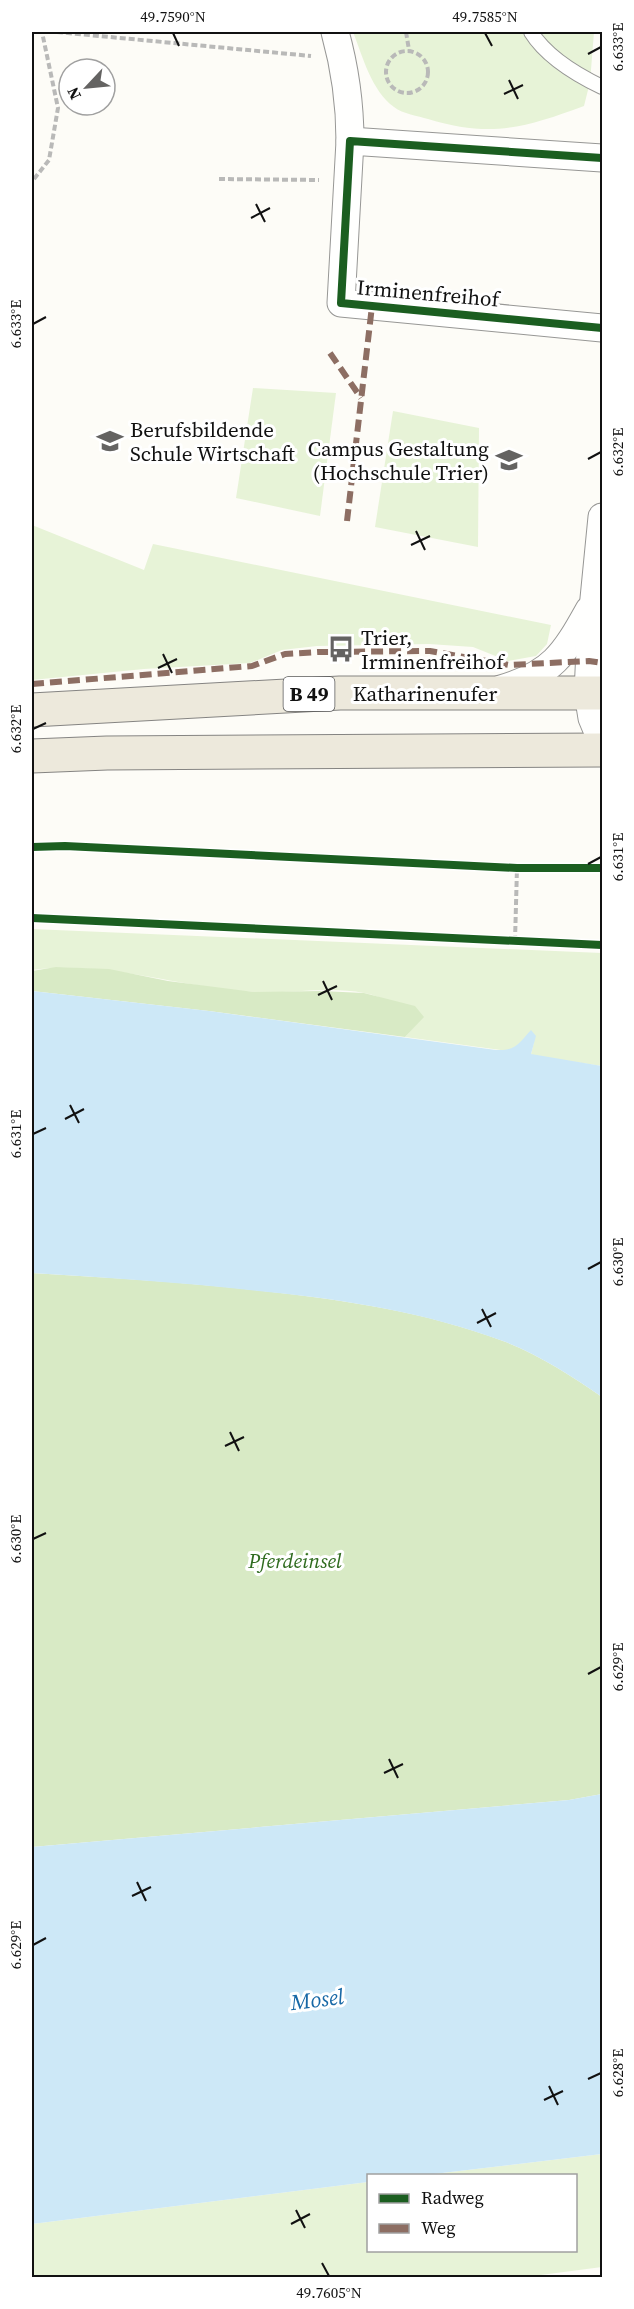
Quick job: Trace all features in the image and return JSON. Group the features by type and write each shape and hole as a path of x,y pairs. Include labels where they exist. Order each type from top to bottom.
{"main road":[{"name":"Katharinenufer","path":"32,710 340,693 595,693"},
{"path":"32,756 107,753 603,750"}],"street":[{"name":"Irminenfreihof","path":"338,42 350,104 349,181 341,303 603,328"},
{"path":"350,141 603,158"},
{"path":"603,517 594,602 594,725 603,742"},
{"path":"486,693 521,683 550,668 569,646 594,602"}],"lane":[{"path":"531,32 554,57 603,87"}],"path":[{"path":"34,179 49,160 58,108 42,32"},
{"path":"57,32 312,56 338,42"},
{"path":"406,32 409,50"},
{"path":"409,50 420,55 428,70 425,82 412,93 400,92 391,86 386,73 390,59 397,53 409,50"},
{"path":"219,179 349,181"},
{"path":"515,941 517,868"}],"green space":[{"path":"353,32 594,32 590,82 584,106 525,125 489,129 450,125 406,113 394,107 379,92"},
{"path":"253,388 336,393 320,516 236,498"},
{"path":"393,411 479,428 478,547 375,527"},
{"path":"32,525 144,570 153,544 551,625 547,644 536,656 508,661 473,647 429,644 317,646 282,650 250,663 144,669 32,680"},
{"path":"32,929 602,953 602,1066 534,1056 531,1054 534,1042 508,1051 405,1037 423,1017 386,1000 364,993 337,990 254,992 88,969 32,970"},
{"path":"56,967 109,969 168,981 254,992 364,993 415,1006 424,1017 405,1037 209,1011 32,991 32,971"},
{"name":"Pferdeinsel","path":"32,1273 263,1291 385,1308 445,1322 516,1346 554,1366 602,1397 602,1794 569,1800 32,1847"},
{"path":"602,2154 602,2267 518,2278 32,2277 32,2224 367,2182 367,2252 577,2252 577,2174 433,2174"}],"water":[{"path":"32,991 209,1011 496,1050 512,1048 531,1030 536,1036 531,1054 602,1066 602,1397 554,1366 516,1346 474,1331 416,1315 298,1295 179,1283 32,1273"},
{"name":"Mosel","path":"602,1794 602,2154 433,2174 367,2174 367,2182 32,2224 32,1847 569,1800"}],"marked path":[{"path":"347,521 372,306"},
{"path":"330,353 361,398"},
{"path":"32,684 252,666 285,654 319,652 430,651 509,665 589,661 602,663"}],"cycle path":[{"path":"602,158 350,141 341,303 602,328"},
{"path":"32,847 65,846 517,868 602,868"},
{"path":"32,918 602,945"}],"place":[{"name":"Berufsbildende Schule Wirtschaft","path":"110,441"},
{"name":"Campus Gestaltung (Hochschule Trier)","path":"509,460"},
{"name":"Trier, Irminenfreihof","path":"341,649"}]}
